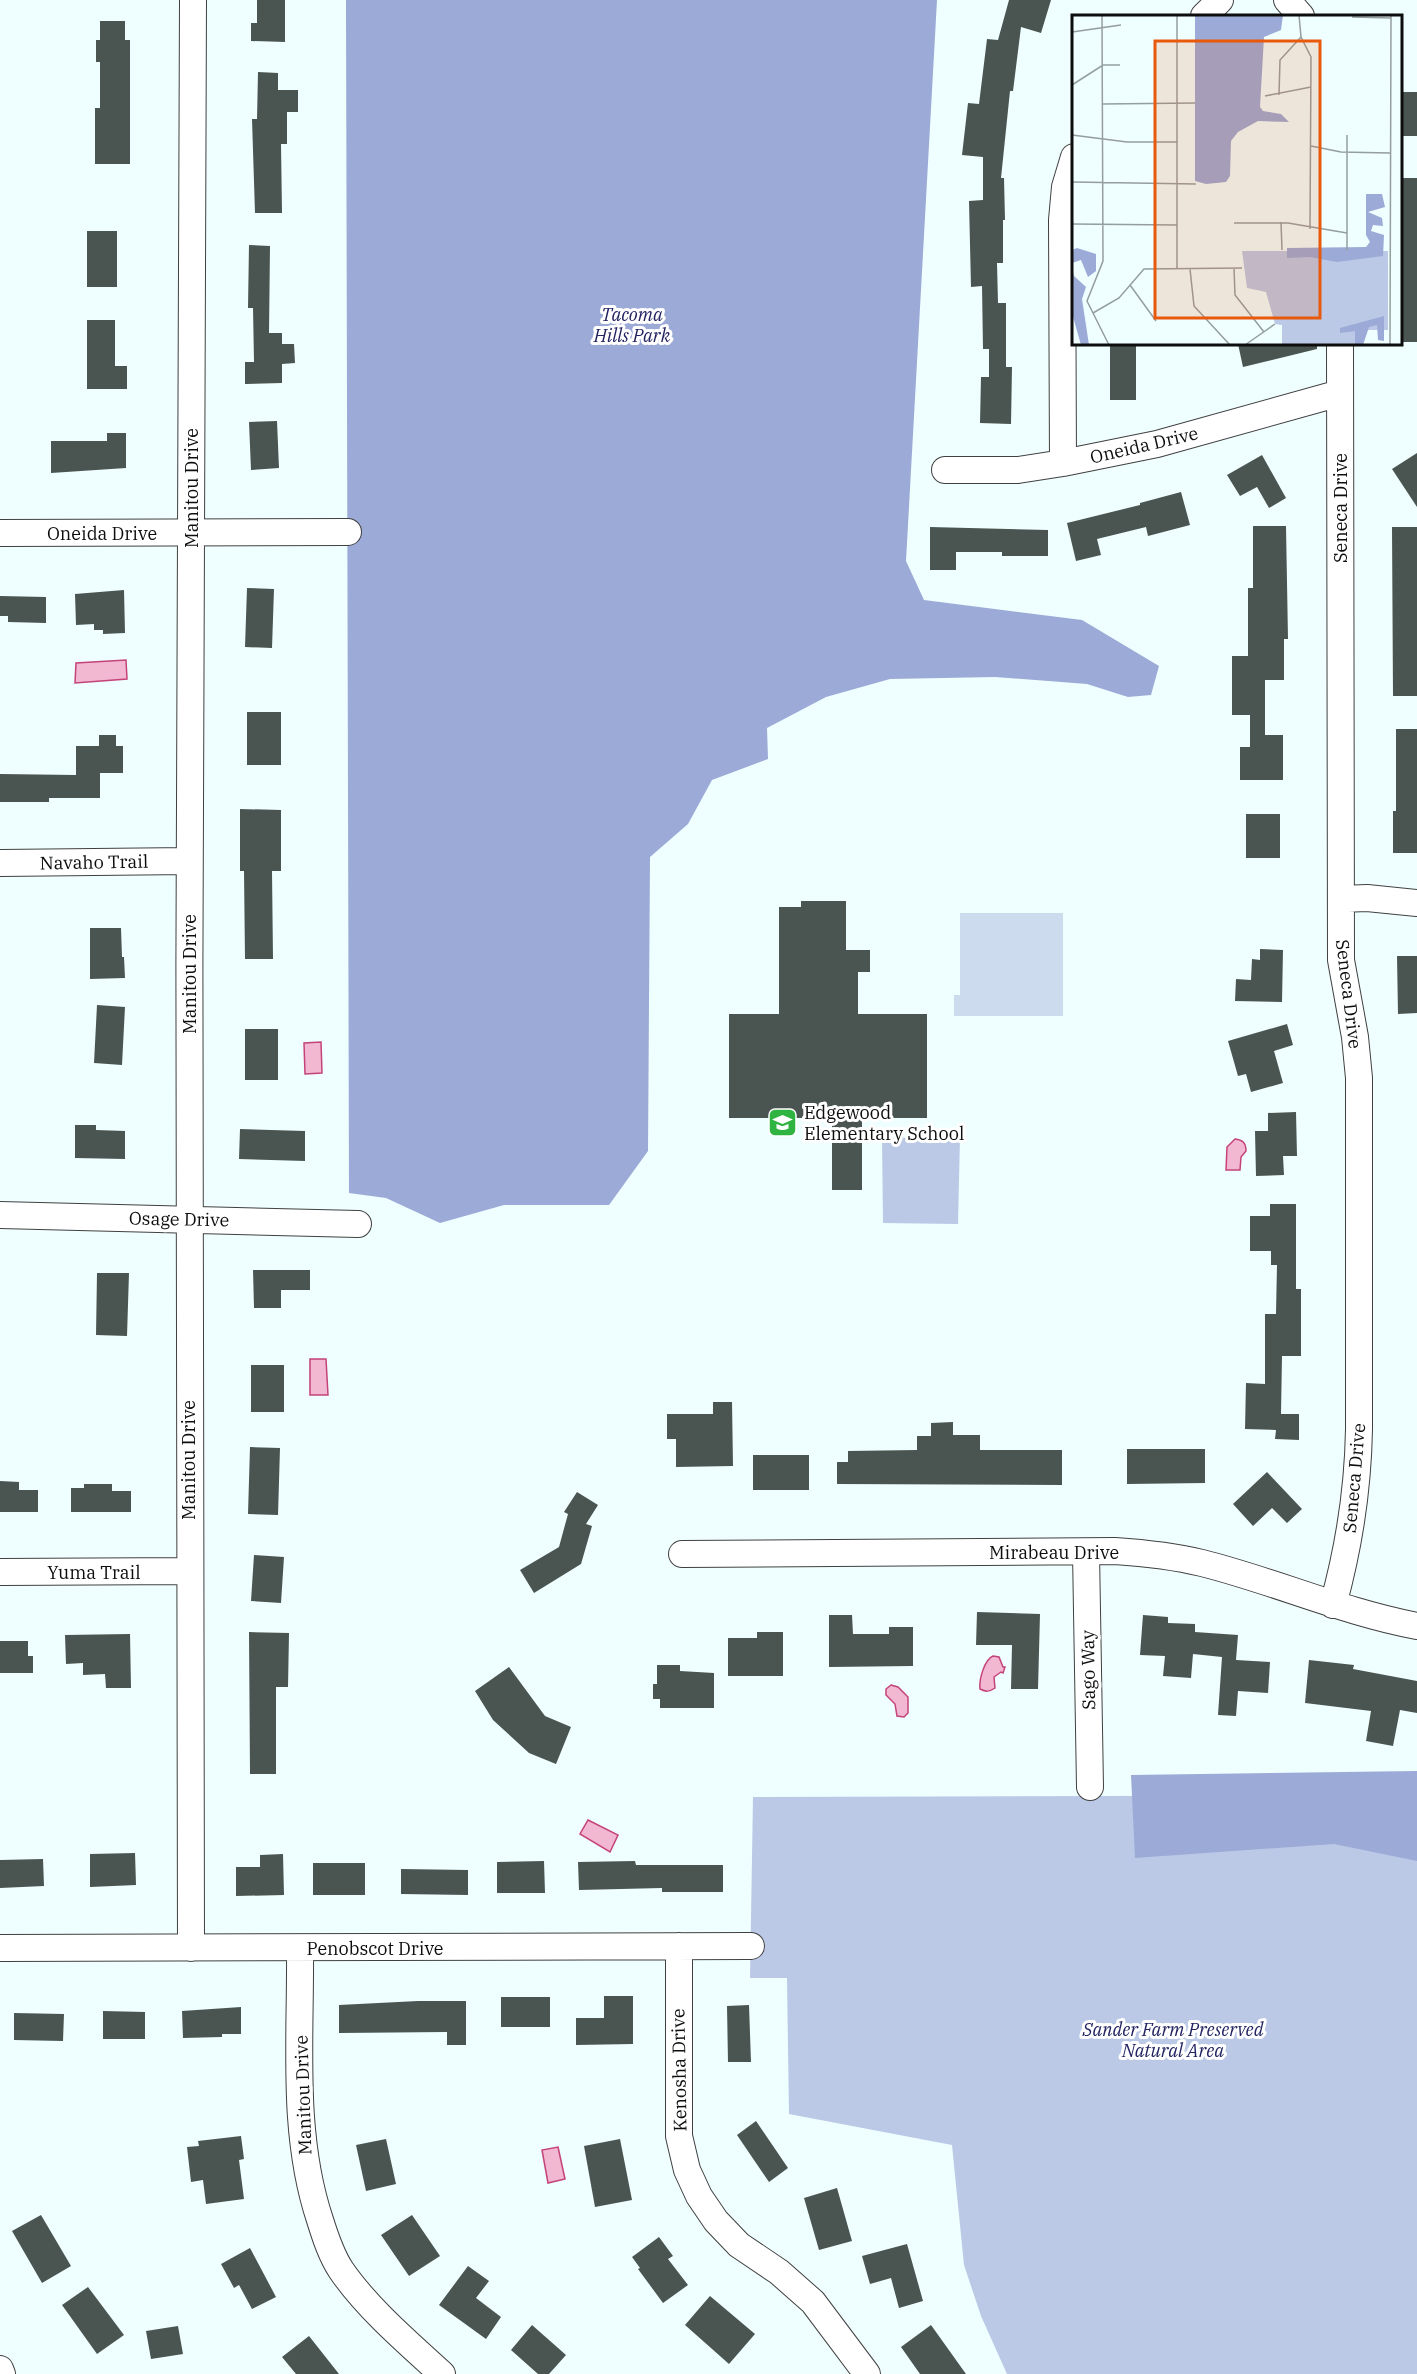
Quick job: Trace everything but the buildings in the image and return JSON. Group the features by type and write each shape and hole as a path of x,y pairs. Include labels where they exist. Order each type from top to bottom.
{"street":[{"name":"Manitou Drive","path":"191,1948 188,1572 190,1220 188,861 193,0"},
{"path":"1205,15 1220,0"},
{"path":"1287,0 1300,15"},
{"path":"1063,463 1062,220 1065,187 1072,164"},
{"name":"Seneca Drive","path":"1333,1605 1350,1536 1358,1466 1359,1429 1359,1078 1355,1038 1341,960 1340,345"},
{"name":"Oneida Drive","path":"945,470 1018,470 1063,463 1157,444 1340,393"},
{"name":"Oneida Drive","path":"0,533 348,532"},
{"name":"Navaho Trail","path":"0,863 188,861"},
{"path":"1341,899 1367,898 1417,903"},
{"name":"Osage Drive","path":"0,1215 358,1224"},
{"name":"Sago Way","path":"1086,1552 1090,1787"},
{"name":"Mirabeau Drive","path":"682,1554 1145,1553 1226,1570 1333,1605 1417,1626"},
{"name":"Yuma Trail","path":"0,1572 188,1572"},
{"name":"Kenosha Drive","path":"679,1946 679,2136 687,2170 699,2196 716,2221 740,2245 779,2272 813,2302 867,2374"},
{"name":"Penobscot Drive","path":"0,1948 751,1946"},
{"name":"Manitou Drive","path":"300,1949 301,2117 305,2162 312,2197 326,2239 341,2270 385,2322 442,2374"},
{"path":"0,2369 2,2374"}],"green space":[{"name":"Tacoma Hills Park","path":"346,0 937,0 906,561 924,600 1082,620 1159,666 1151,695 1128,697 1087,684 995,677 890,679 826,697 767,728 768,759 712,780 688,824 650,857 648,1151 609,1205 504,1205 440,1223 386,1198 349,1193"},
{"path":"960,1137 958,1224 883,1223 882,1138"},
{"path":"1417,1771 1417,1861 1334,1844 1135,1858 1131,1775"},
{"name":"Sander Farm Preserved Natural Area","path":"1417,1795 1417,2374 1007,2374 981,2316 964,2265 952,2145 789,2114 787,1978 750,1978 753,1797"}],"shaded area":[{"path":"126,660 127,679 75,683 76,663"},
{"path":"960,913 1063,913 1063,1016 954,1016 954,995 960,995"},
{"path":"321,1042 322,1073 305,1074 304,1043"},
{"path":"1235,1139 1243,1142 1246,1151 1241,1157 1240,1170 1226,1170 1227,1147"},
{"path":"310,1359 326,1359 328,1395 310,1395"},
{"path":"993,1656 999,1657 1005,1667 1003,1673 994,1677 995,1688 984,1691 980,1689 981,1676 987,1662"},
{"path":"891,1685 898,1687 908,1697 908,1713 904,1717 897,1716 895,1704 886,1695 886,1689"},
{"path":"588,1820 618,1835 610,1852 580,1834"},
{"path":"558,2147 565,2179 548,2183 542,2150"}],"place":[{"name":"Edgewood Elementary School","path":"783,1122"}]}
